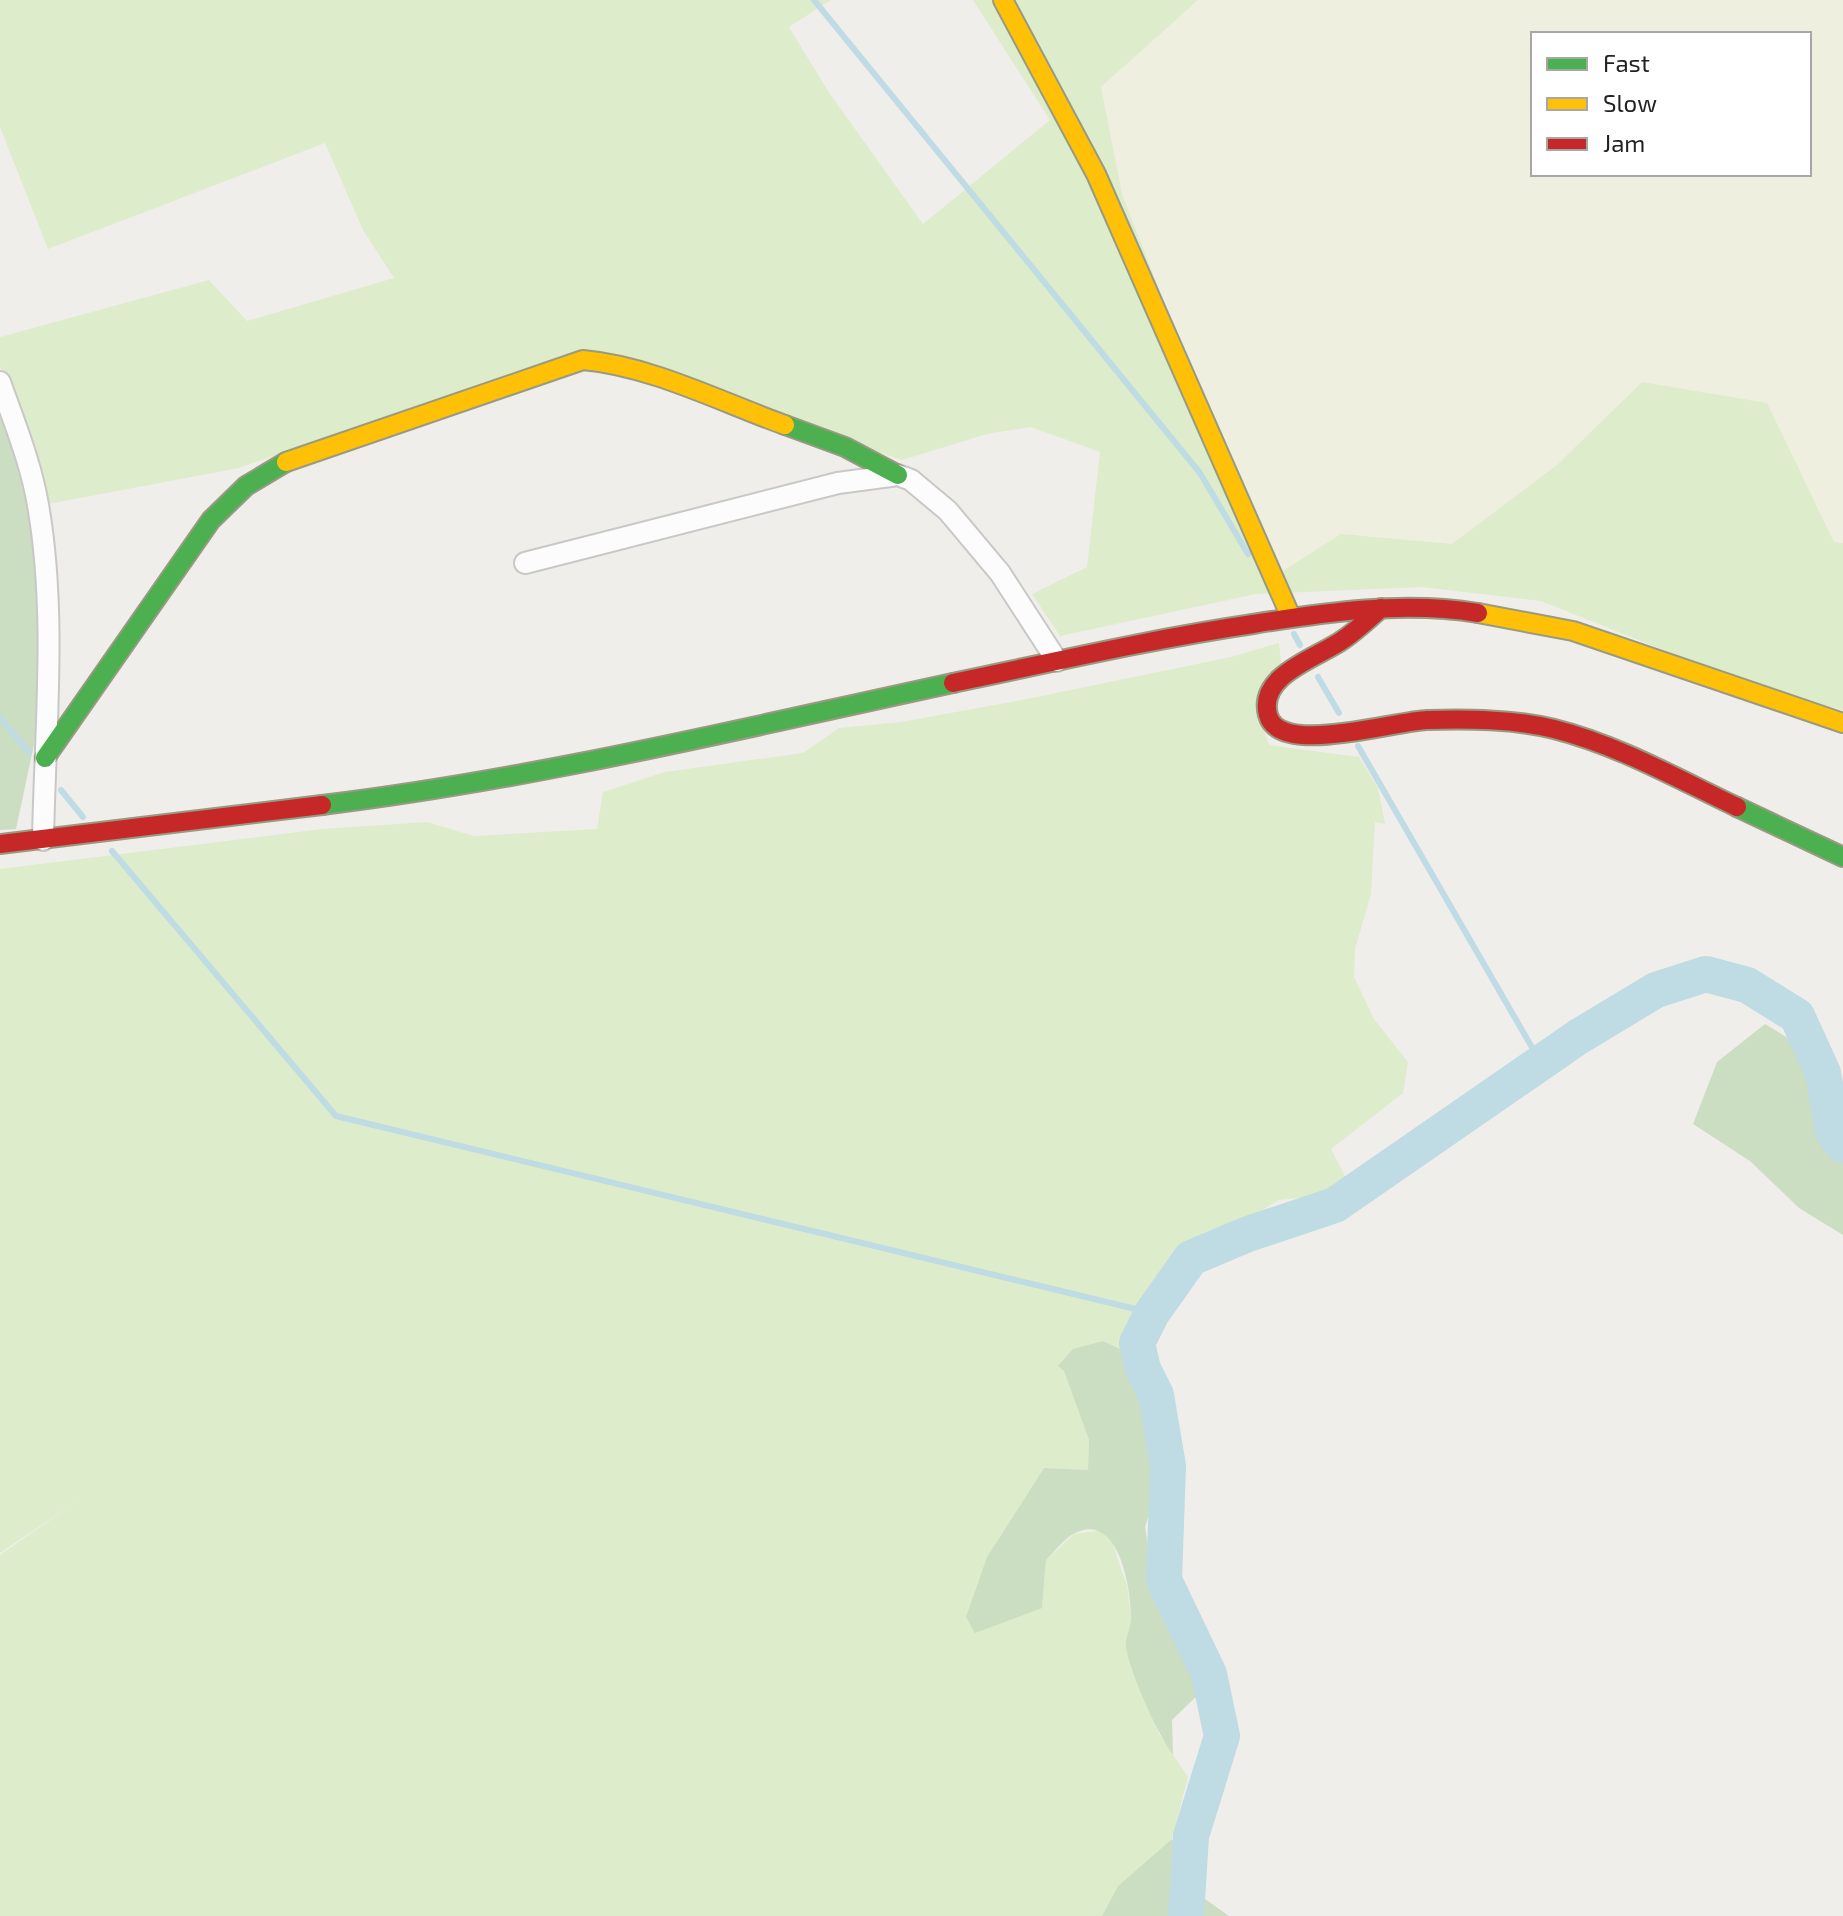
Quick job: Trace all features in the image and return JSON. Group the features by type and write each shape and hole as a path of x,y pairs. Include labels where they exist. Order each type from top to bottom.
{"main road":[{"path":"1003,0 1096,174 1290,615"},
{"path":"45,758 211,520 240,487 262,472 288,461 567,364 583,360 607,362 642,373 845,447 898,475"},
{"path":"1381,608 1345,638 1277,682 1267,697 1266,712 1273,727 1287,735 1303,737 1424,720 1494,721 1553,729 1615,750 1843,857"},
{"path":"0,844 262,815 463,785 579,764 1057,661 1290,615 1381,608 1474,612 1573,631 1843,723"}],"street":[{"path":"0,382 24,452 43,533 46,615 43,840"},
{"path":"525,563 838,483 898,475 911,480 948,511 1000,573 1057,661"}],"green space":[{"path":"0,0 831,0 789,27 828,91 923,224 1050,120 973,0 1198,0 1101,87 1122,194 1189,366 1278,574 1341,534 1452,544 1558,464 1642,382 1767,403 1834,542 1843,543 1843,710 1761,689 1541,601 1422,587 1256,594 1060,636 1032,594 1087,567 1100,452 1031,427 987,434 902,460 592,355 442,397 239,468 48,504 0,366 0,337 209,280 247,321 394,278 363,230 325,143 48,249 0,127"},
{"path":"1198,0 1843,0 1843,543 1834,542 1810,498 1642,382 1558,464 1452,544 1341,534 1277,574 1122,194 1101,87"},
{"path":"0,407 34,506 42,707 16,829 0,830"},
{"path":"1279,643 1282,670 1260,718 1269,745 1359,757 1378,788 1385,824 1375,822 1371,894 1355,949 1354,977 1374,1019 1408,1062 1403,1093 1331,1149 1346,1178 1327,1195 1279,1200 1241,1223 1181,1249 1166,1264 1160,1284 1126,1335 1124,1351 1103,1341 1059,1366 1064,1370 1089,1440 1088,1470 1044,1468 987,1557 1042,1608 1046,1560 1074,1534 1102,1530 1110,1536 1127,1586 1131,1618 1126,1646 1159,1734 1188,1777 1172,1839 1118,1886 1102,1916 0,1916 0,1555 80,1499 0,1553 0,869 322,829 427,822 474,836 597,829 603,792 665,772 803,753 839,728 901,722 1022,700 1231,657"},
{"path":"1765,1024 1793,1041 1825,1106 1843,1117 1843,1235 1799,1208 1750,1161 1693,1124 1717,1062"},
{"path":"1103,1341 1124,1351 1145,1393 1159,1483 1145,1527 1155,1589 1207,1686 1172,1720 1173,1755 1152,1718 1129,1660 1126,1644 1131,1617 1125,1571 1111,1541 1101,1532 1088,1529 1073,1534 1046,1560 1042,1608 975,1633 966,1617 987,1557 1044,1468 1088,1470 1089,1440 1064,1371 1058,1366 1073,1349"},
{"path":"1172,1839 1188,1887 1229,1916 1102,1916 1118,1886"}],"waterway":[{"path":"814,0 1200,473 1248,554"},
{"path":"1294,634 1300,645"},
{"path":"1318,677 1339,713"},
{"path":"0,718 29,752"},
{"path":"1358,746 1541,1063"},
{"path":"61,790 83,817"},
{"path":"112,851 336,1116 1152,1313"},
{"path":"1186,1916 1191,1836 1222,1736 1209,1674 1164,1580 1168,1466 1156,1395 1143,1369 1137,1343 1152,1313 1191,1258 1248,1234 1335,1205 1578,1037 1656,990 1706,974 1747,985 1797,1016 1823,1073 1833,1132 1843,1145"}],"traffic: fast":[{"path":"785,425 845,447 898,475"},
{"path":"45,758 211,520 246,486 286,462"},
{"path":"322,805 560,767 953,683"},
{"path":"1737,807 1843,857"}],"traffic: slow":[{"path":"1003,0 1096,174 1290,615"},
{"path":"286,462 583,360 660,377 785,425"},
{"path":"1478,613 1573,631 1843,723"}],"traffic: jam":[{"path":"1381,608 1344,639 1293,668 1272,688 1267,701 1268,715 1277,727 1293,734 1314,735 1427,720 1523,723 1578,736 1624,753 1737,807"},
{"path":"953,683 1103,651 1309,616 1393,608 1478,613"},
{"path":"0,844 322,805"}]}
